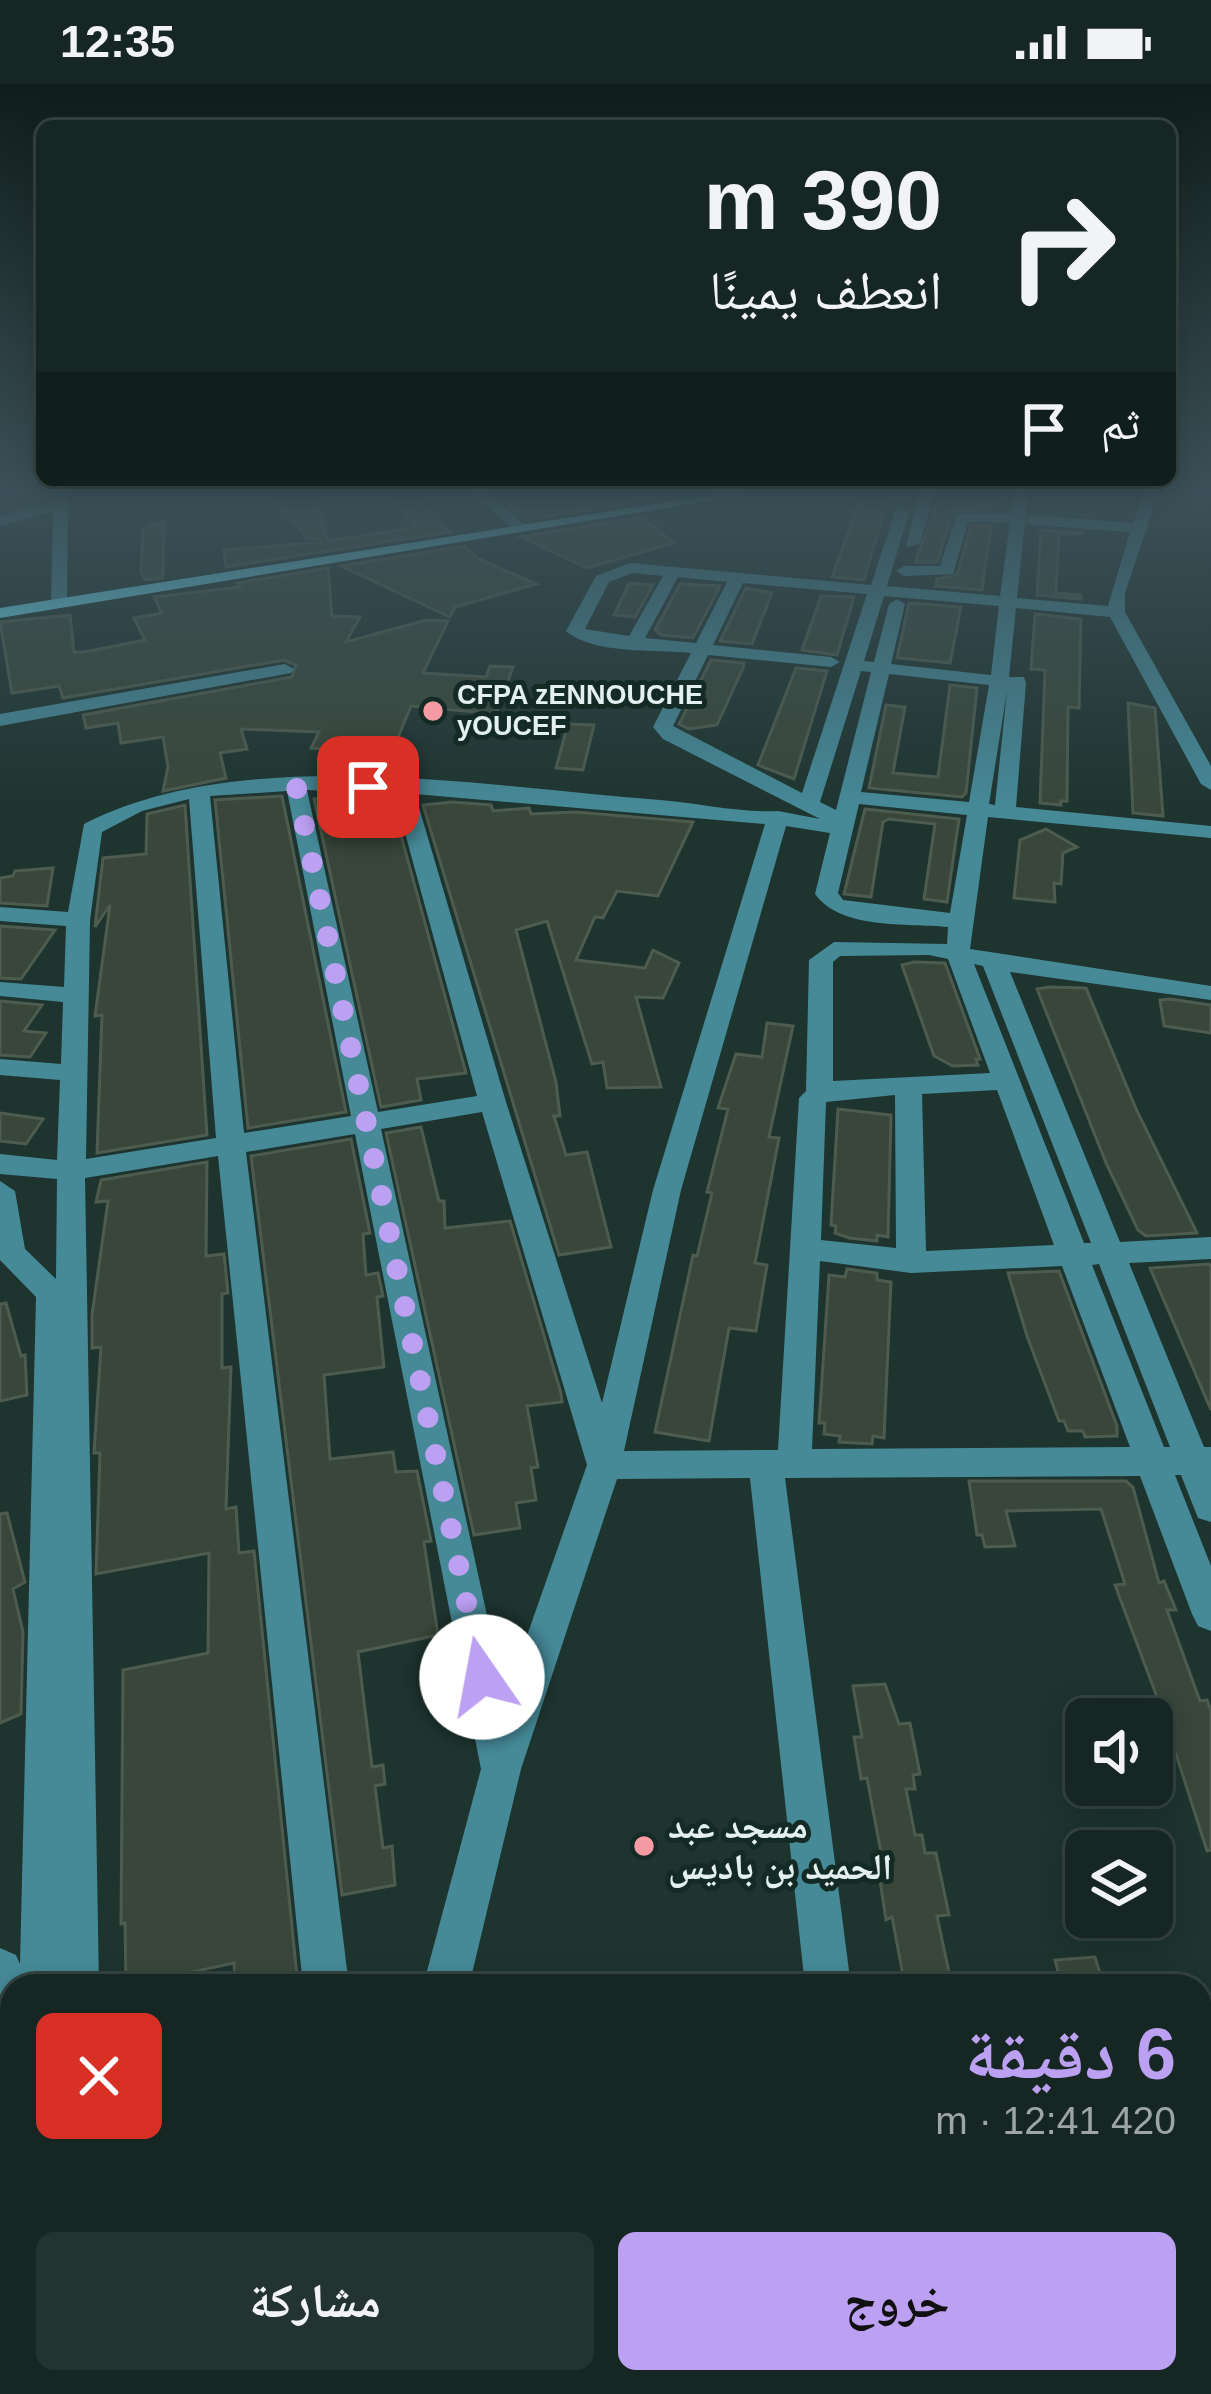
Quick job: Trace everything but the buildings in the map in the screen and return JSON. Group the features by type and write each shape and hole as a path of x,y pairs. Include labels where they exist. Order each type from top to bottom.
{"main road":[{"path":"0,613 85,599"}],"street":[{"path":"59,599 59,603"},
{"path":"593,599 575,631 583,636 831,662"},
{"path":"634,642 658,599"},
{"path":"726,599 664,730 843,826"},
{"path":"809,805 854,665 889,599"},
{"path":"891,599 882,668 826,890 835,905 960,921"},
{"path":"930,599 1116,612"},
{"path":"1005,812 1008,682 1017,599"},
{"path":"1115,599 1116,612 1211,784"},
{"path":"854,665 1008,682"},
{"path":"0,720 286,669"},
{"path":"1008,682 977,810 958,954 1211,1614"},
{"path":"76,1974 71,1171 78,920 92,829 118,810 199,792 296,785 403,788 843,826"},
{"path":"296,785 501,1769"},
{"path":"403,788 492,1102 604,1465"},
{"path":"199,792 231,1146 325,1974"},
{"path":"850,796 1211,832"},
{"path":"449,1974 501,1769 604,1465 667,1190 778,818"},
{"path":"0,914 78,920"},
{"path":"827,1974 780,1467 804,1249 812,1101 819,1092 824,953 840,948 907,947 1211,993"},
{"path":"994,962 1110,1252 1202,1461 1211,1507"},
{"path":"0,989 75,995"},
{"path":"0,1067 74,1073"},
{"path":"819,1092 1007,1081"},
{"path":"908,1086 910,1262"},
{"path":"0,1164 71,1171 492,1102"},
{"path":"42,1974 52,1294 56,1195 71,1171"},
{"path":"0,1191 6,1255 52,1294"},
{"path":"804,1249 910,1262 1211,1248"},
{"path":"604,1465 1202,1461"}],"place":[{"name":"CFPA zENNOUCHE yOUCEF","path":"433,711"},
{"name":"مسجد عبد الحميد بن باديس","path":"644,1846"}],"route":[{"path":"368,787 296,785 482,1677"}]}
